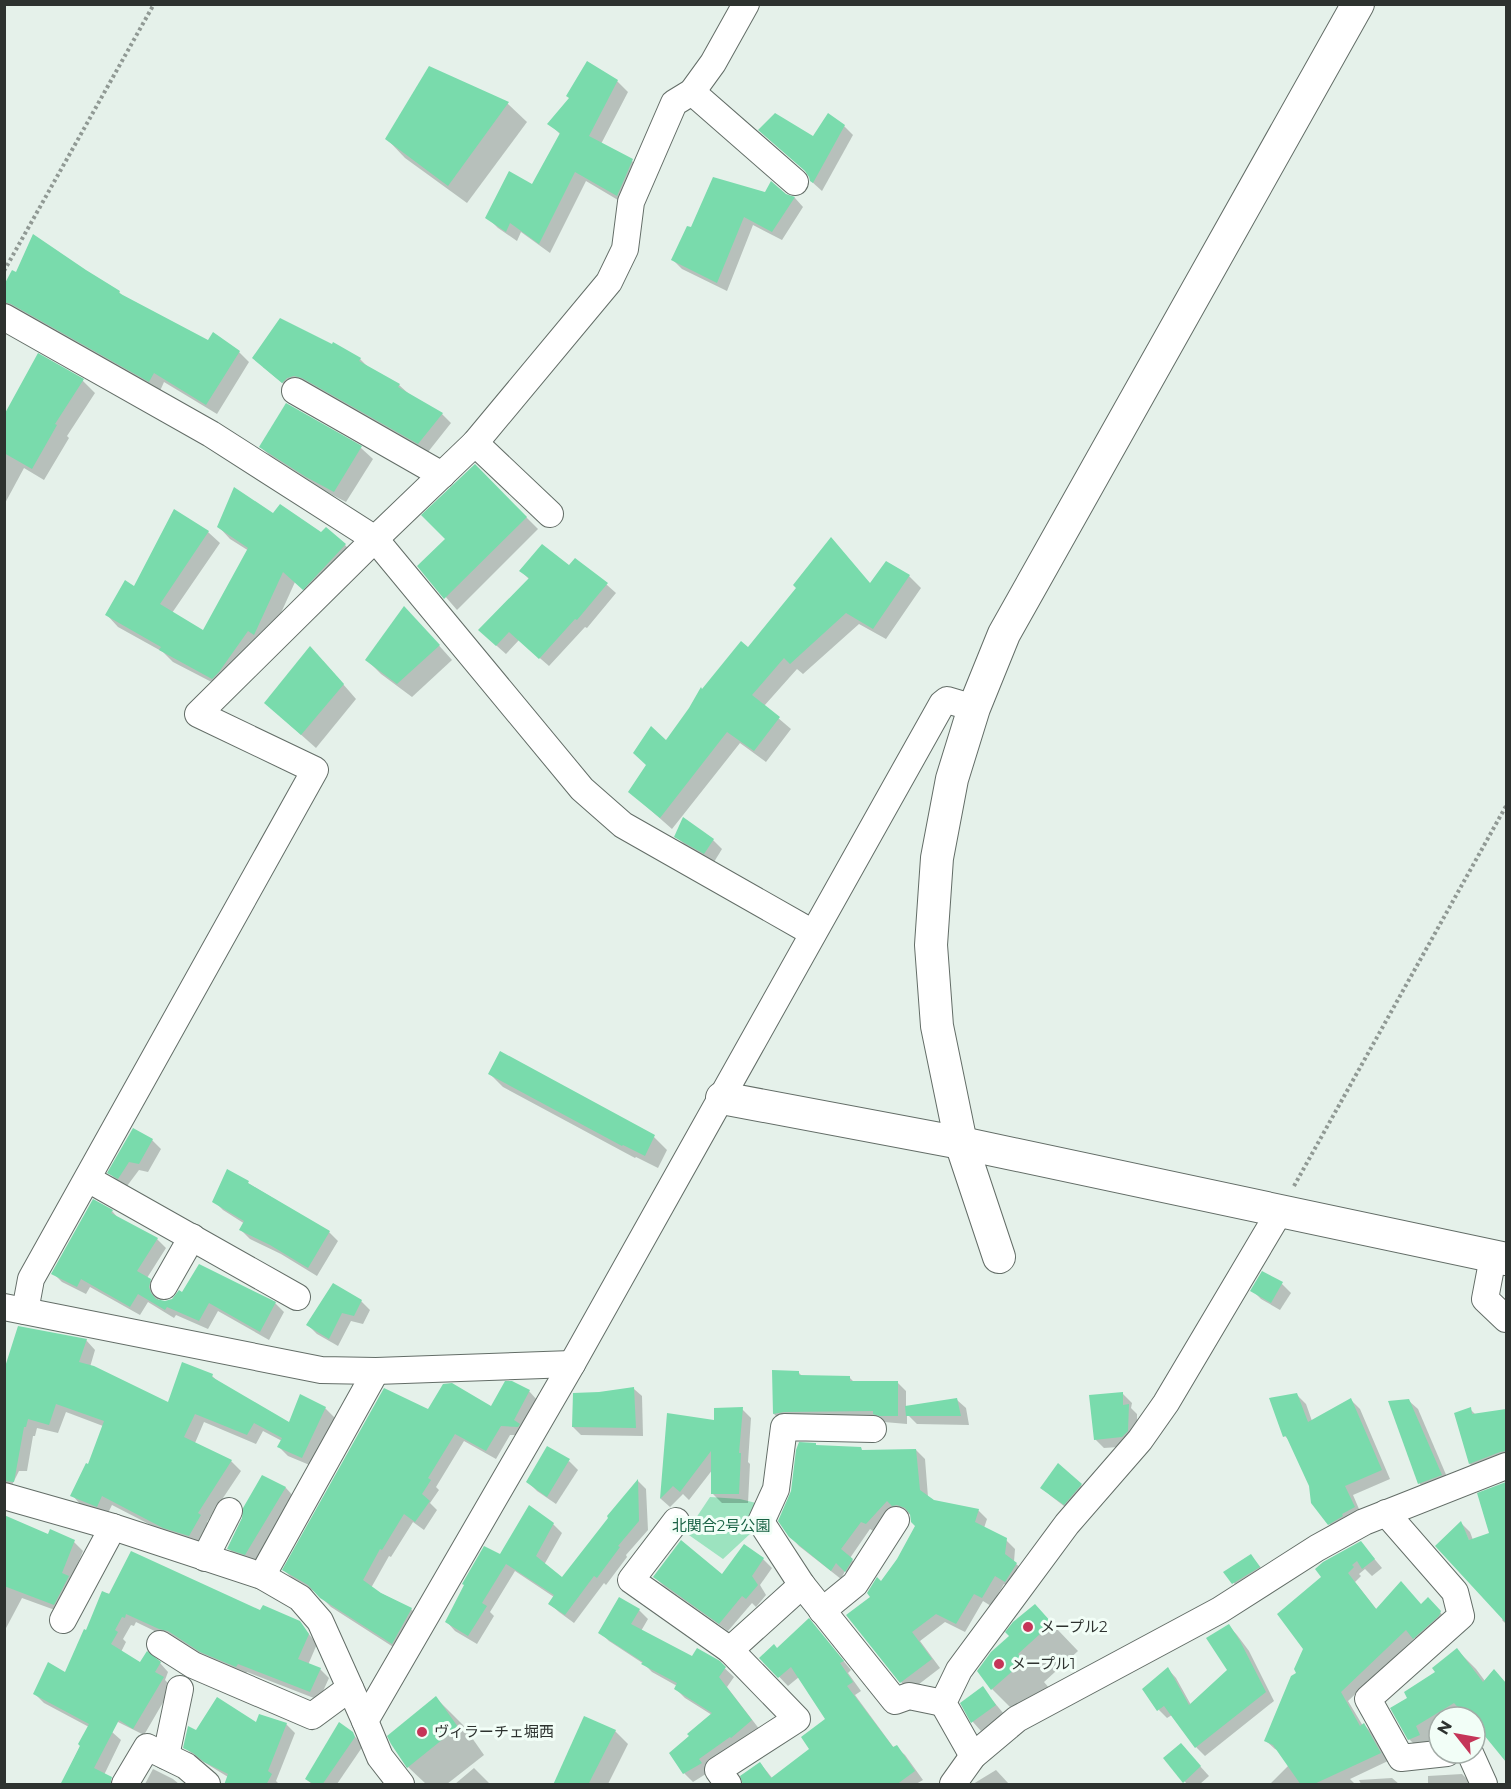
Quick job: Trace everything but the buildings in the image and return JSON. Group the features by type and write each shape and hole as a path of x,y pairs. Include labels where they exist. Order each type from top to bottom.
{"street":[{"path":"572,1364 376,1371 321,1370 10,1312 88,1179 315,770 198,714 475,443 609,282 625,249 631,202 674,103 692,92 713,63 746,4"},
{"path":"999,1257 961,1143 937,1026 931,945 937,858 952,779 974,708 1004,634 1358,4"},
{"path":"692,92 795,182"},
{"path":"4,317 211,434 375,539 582,789 623,825 813,933"},
{"path":"295,391 441,475"},
{"path":"475,443 550,514"},
{"path":"365,1721 572,1364 942,704 947,700 974,708"},
{"path":"722,1098 961,1143 1500,1258 1485,1299 1506,1319"},
{"path":"88,1179 297,1297"},
{"path":"943,1702 959,1670 1060,1533 1140,1440 1166,1403 1280,1210"},
{"path":"164,1286 192,1237"},
{"path":"262,1576 376,1371"},
{"path":"873,1429 784,1427 776,1489 761,1522 802,1586 895,1701 909,1696 943,1702"},
{"path":"952,1785 973,1756 1017,1719 1220,1610 1317,1548 1364,1522 1506,1466"},
{"path":"4,1496 113,1527 262,1576 300,1598 320,1621 380,1757 401,1785"},
{"path":"206,1558 229,1511"},
{"path":"1386,1513 1455,1592 1461,1616 1368,1699 1401,1758 1427,1755"},
{"path":"822,1611 855,1584 896,1520"},
{"path":"676,1521 631,1580 730,1650 797,1719 718,1770 728,1785"},
{"path":"63,1620 113,1527"},
{"path":"730,1650 802,1586"},
{"path":"160,1644 192,1665 312,1716 350,1688"},
{"path":"166,1756 180,1689"},
{"path":"943,1702 973,1756"},
{"path":"124,1785 147,1747 186,1766 207,1785"},
{"path":"1475,1765 1484,1785"}],"path":[{"path":"4,271 154,4"},
{"path":"1280,1210 1506,806"}],"green space":[{"name":"北関合2号公園","path":"710,1497 740,1499 756,1503 747,1527 751,1533 723,1559 686,1533"}],"place":[{"name":"メープル2","path":"1028,1627"},
{"name":"メープル1","path":"999,1664"},
{"name":"ヴィラーチェ堀西","path":"422,1732"}]}
